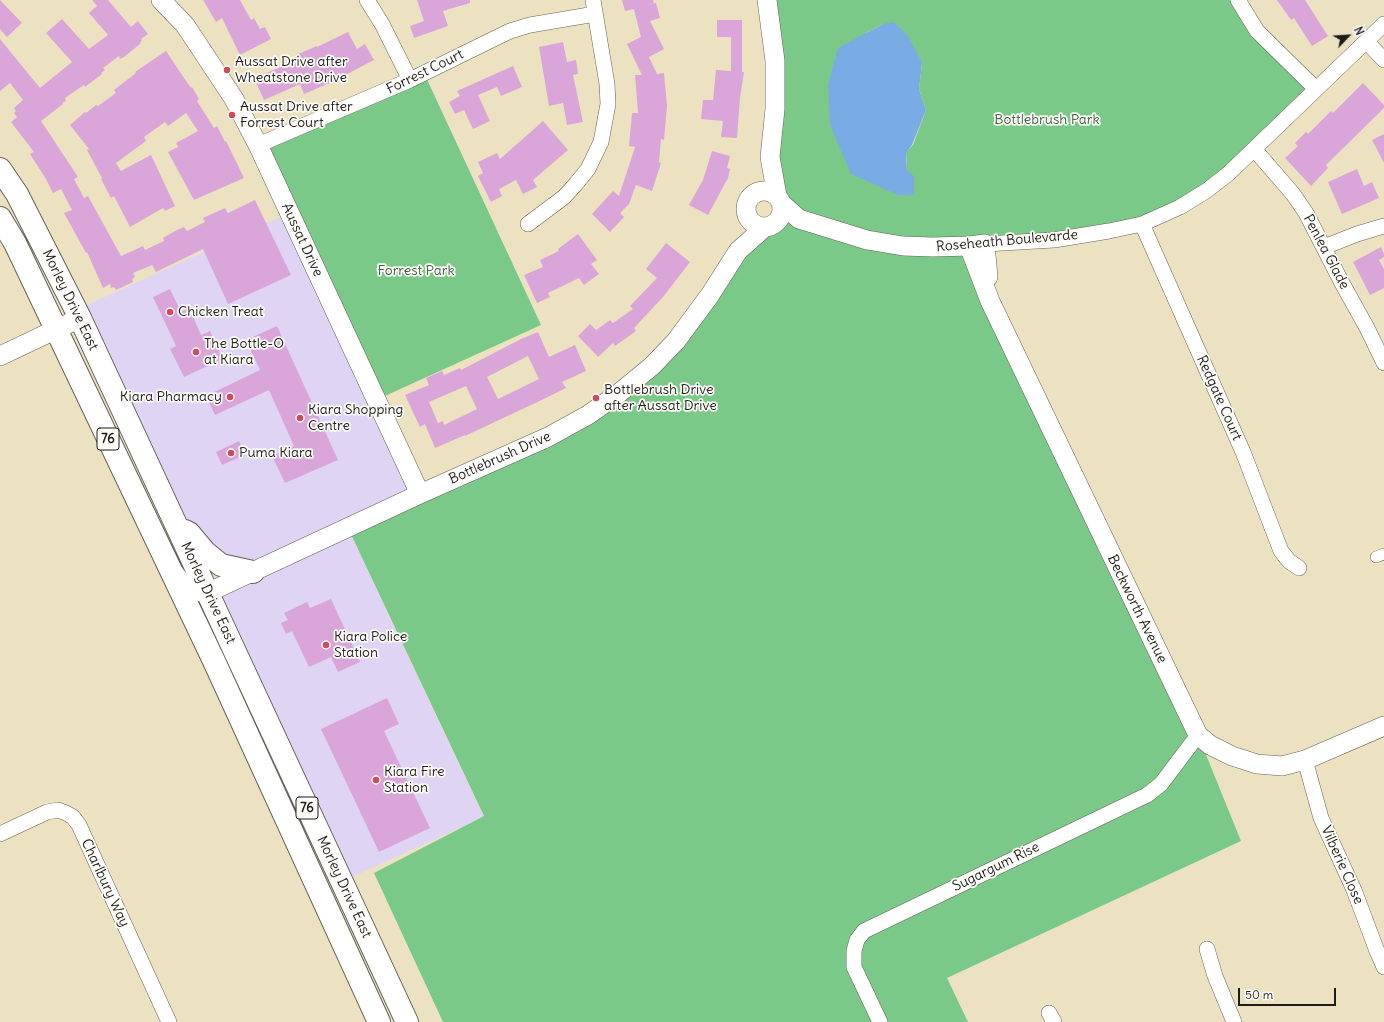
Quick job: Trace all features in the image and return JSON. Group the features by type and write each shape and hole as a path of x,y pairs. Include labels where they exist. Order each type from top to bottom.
{"main road":[{"name":"Morley Drive East","path":"0,169 17,194 80,318 407,1022"},
{"name":"Morley Drive East","path":"0,218 15,243 214,661 260,765 379,1022"},
{"path":"179,529 189,533 205,552 221,565 253,572"},
{"path":"260,765 257,735 262,728 268,724"},
{"path":"327,909 326,891 334,878 338,875"}],"street":[{"name":"Aussat Drive","path":"161,0 185,25 234,98 258,145 420,494"},
{"path":"366,0 382,24 410,80"},
{"path":"767,0 774,42 775,109 770,157 755,193 748,202 746,212 753,223 761,226 771,224 782,211 770,157"},
{"path":"1238,0 1257,31 1316,89"},
{"name":"Forrest Court","path":"258,145 410,80 510,30 594,7"},
{"path":"528,224 564,197 575,186 588,169 601,142 608,104 607,84 594,7"},
{"name":"Roseheath Boulevarde","path":"779,200 799,219 867,240 903,246 977,245 1054,240 1142,224 1180,207 1206,191 1228,174 1384,24"},
{"path":"1367,42 1384,60"},
{"name":"Penlea Glade","path":"1254,149 1293,194 1306,213 1384,363"},
{"path":"755,193 760,191 769,191 779,200"},
{"name":"Bottlebrush Drive","path":"738,251 746,212"},
{"name":"Roseheath Boulevarde","path":"771,224 799,219"},
{"name":"Bottlebrush Drive","path":"207,593 420,494 548,437 588,415 618,394 652,366 676,341 710,295 738,251 771,224"},
{"name":"Redgate Court","path":"1142,224 1243,452 1281,551 1289,561 1299,568"},
{"path":"1324,247 1357,234 1384,226"},
{"name":"Beckworth Avenue","path":"977,245 990,300 1198,735 1210,745 1232,756 1257,764 1282,766 1305,760 1384,726"},
{"path":"0,356 80,318"},
{"path":"168,564 183,584 191,590 207,593 203,617 205,631 214,661"},
{"name":"Sugargum Rise","path":"880,1022 854,967 854,951 857,940 864,931 1147,795 1161,784 1198,735"},
{"name":"Vilberie Close","path":"1305,760 1321,818 1354,890 1384,967"},
{"name":"Charlbury Way","path":"0,834 53,811 58,810 66,812 73,817 170,1022"},
{"path":"1207,950 1215,976 1234,1022"}],"shaded area":[{"path":"290,213 420,494 348,528 484,817 341,882 207,593 252,572 197,543 76,310"}],"green space":[{"name":"Bottlebrush Park","path":"767,0 1238,0 1316,89 1228,174 1142,224 969,246 1198,735 1241,841 947,978 968,1022 443,1022 374,873 484,816 348,528 588,415 697,314 773,224 776,222 799,219 775,197","holes":["883,24 922,63 919,89 926,110 913,145 906,152 907,171 914,195 898,195 866,33"]},
{"name":"Forrest Park","path":"424,73 541,325 376,400 258,145"}],"water":[{"path":"894,22 908,36 922,63 919,89 926,110 912,145 906,153 907,171 914,176 914,195 898,195 851,174 830,125 828,85 838,48 883,24"}],"building":[{"path":"0,0 22,23 7,37 0,29"},
{"path":"92,0 108,0 131,27 138,21 148,34 141,39 140,44 124,57 120,59 119,56 103,68 105,70 101,73 102,74 85,87 84,85 65,98 66,101 62,103 63,104 41,121 78,177 74,179 84,198 88,196 121,256 143,246 145,250 164,241 163,238 184,227 187,231 205,222 203,218 225,208 228,213 255,200 291,275 228,304 203,249 156,272 152,265 133,273 135,277 132,279 133,282 116,290 114,287 111,288 110,284 103,288 87,252 86,253 64,213 72,210 61,189 53,193 30,154 34,152 11,122 17,117 14,113 16,111 14,108 23,100 10,83 0,91 0,39 40,88 72,62 46,33 62,19 89,49 108,35 89,13 97,6"},
{"path":"203,0 240,0 251,20 254,18 260,29 265,27 271,39 240,55 222,18 216,22"},
{"path":"417,0 470,0 470,3 443,11 448,26 414,38 410,26 424,21"},
{"path":"622,0 653,0 654,3 647,5 656,3 660,18 650,21 664,49 649,57 657,74 664,73 667,106 664,140 661,139 659,162 661,163 652,191 636,185 629,204 620,213 624,217 610,232 592,214 613,191 619,196 635,147 629,146 632,113 638,113 635,75 642,75 627,44 641,37 634,9 625,11"},
{"path":"1277,0 1305,0 1328,36 1312,46 1294,18 1291,20"},
{"path":"717,20 742,20 742,72 744,72 740,98 737,138 721,137 723,121 701,119 703,100 713,100 716,70 731,71 731,37 717,37"},
{"path":"348,32 357,49 365,44 374,60 332,82 304,94 300,84 264,100 254,78 298,60 296,55"},
{"path":"563,42 567,62 576,60 578,74 573,75 583,122 567,125 563,103 549,106 539,47"},
{"path":"166,51 191,88 192,87 199,99 197,101 214,128 217,126 244,178 194,200 168,152 178,147 176,143 198,131 186,113 168,126 165,122 144,137 146,141 116,163 121,171 151,155 175,206 165,211 163,208 130,227 114,196 111,198 101,179 102,178 87,150 89,149 70,125 85,112 86,113 96,105 98,106 116,93 114,90 136,73 135,72"},
{"path":"513,66 522,87 501,96 497,87 478,95 490,121 473,129 464,110 455,114 449,102 460,96 457,91"},
{"path":"1363,83 1384,105 1384,108 1326,165 1328,168 1311,186 1285,158 1298,146 1295,143 1306,132 1308,134 1331,111 1333,113"},
{"path":"543,121 568,150 533,180 537,187 523,194 516,180 499,189 502,196 491,202 478,176 483,173 478,162 497,153 500,159"},
{"path":"1384,134 1384,163 1372,140"},
{"path":"712,151 730,156 727,168 730,169 728,178 708,215 689,205 703,180"},
{"path":"1357,169 1364,186 1372,182 1379,198 1342,214 1328,182"},
{"path":"578,234 597,260 591,264 599,274 584,285 579,278 548,293 550,297 537,303 524,275 543,267 540,260 559,251 558,249"},
{"path":"666,243 690,262 663,297 634,328 636,331 615,346 613,343 598,357 578,336 590,324 596,330 610,320 613,323 633,309 630,306 657,278 646,269"},
{"path":"1381,247 1384,257 1379,260 1384,269 1384,288 1370,295 1353,262"},
{"path":"170,289 181,312 189,308 201,335 210,331 223,359 184,377 170,349 176,346 153,297"},
{"name":"Kiara Shopping Centre","path":"277,326 338,460 285,483 272,456 294,446 269,390 215,415 206,396 260,370 246,340"},
{"path":"538,332 549,357 575,345 586,371 562,382 566,388 465,436 435,448 425,424 420,427 405,395 429,385 426,378 442,371 444,375 460,368 461,370 521,339","holes":["528,356 539,379 498,399 487,377","466,386 477,409 444,425 443,421 438,423 429,402"]},
{"name":"Puma Kiara","path":"239,441 245,455 222,465 216,452"},
{"name":"Kiara Police Station","path":"331,599 360,662 338,672 331,657 309,667 292,631 286,634 281,623 288,620 284,613 307,602 310,608"},
{"name":"Kiara Fire Station","path":"387,698 399,724 384,731 430,828 379,852 321,729"}],"place":[{"name":"Aussat Drive after Wheatstone Drive","path":"227,70"},
{"name":"Aussat Drive after Forrest Court","path":"232,115"},
{"name":"Chicken Treat","path":"170,312"},
{"name":"The Bottle-O at Kiara","path":"196,352"},
{"name":"Kiara Pharmacy","path":"230,397"},
{"name":"Bottlebrush Drive after Aussat Drive","path":"596,398"},
{"name":"Kiara Shopping Centre","path":"300,418"},
{"name":"Puma Kiara","path":"231,453"},
{"name":"Kiara Police Station","path":"326,645"},
{"name":"Kiara Fire Station","path":"376,780"}]}
